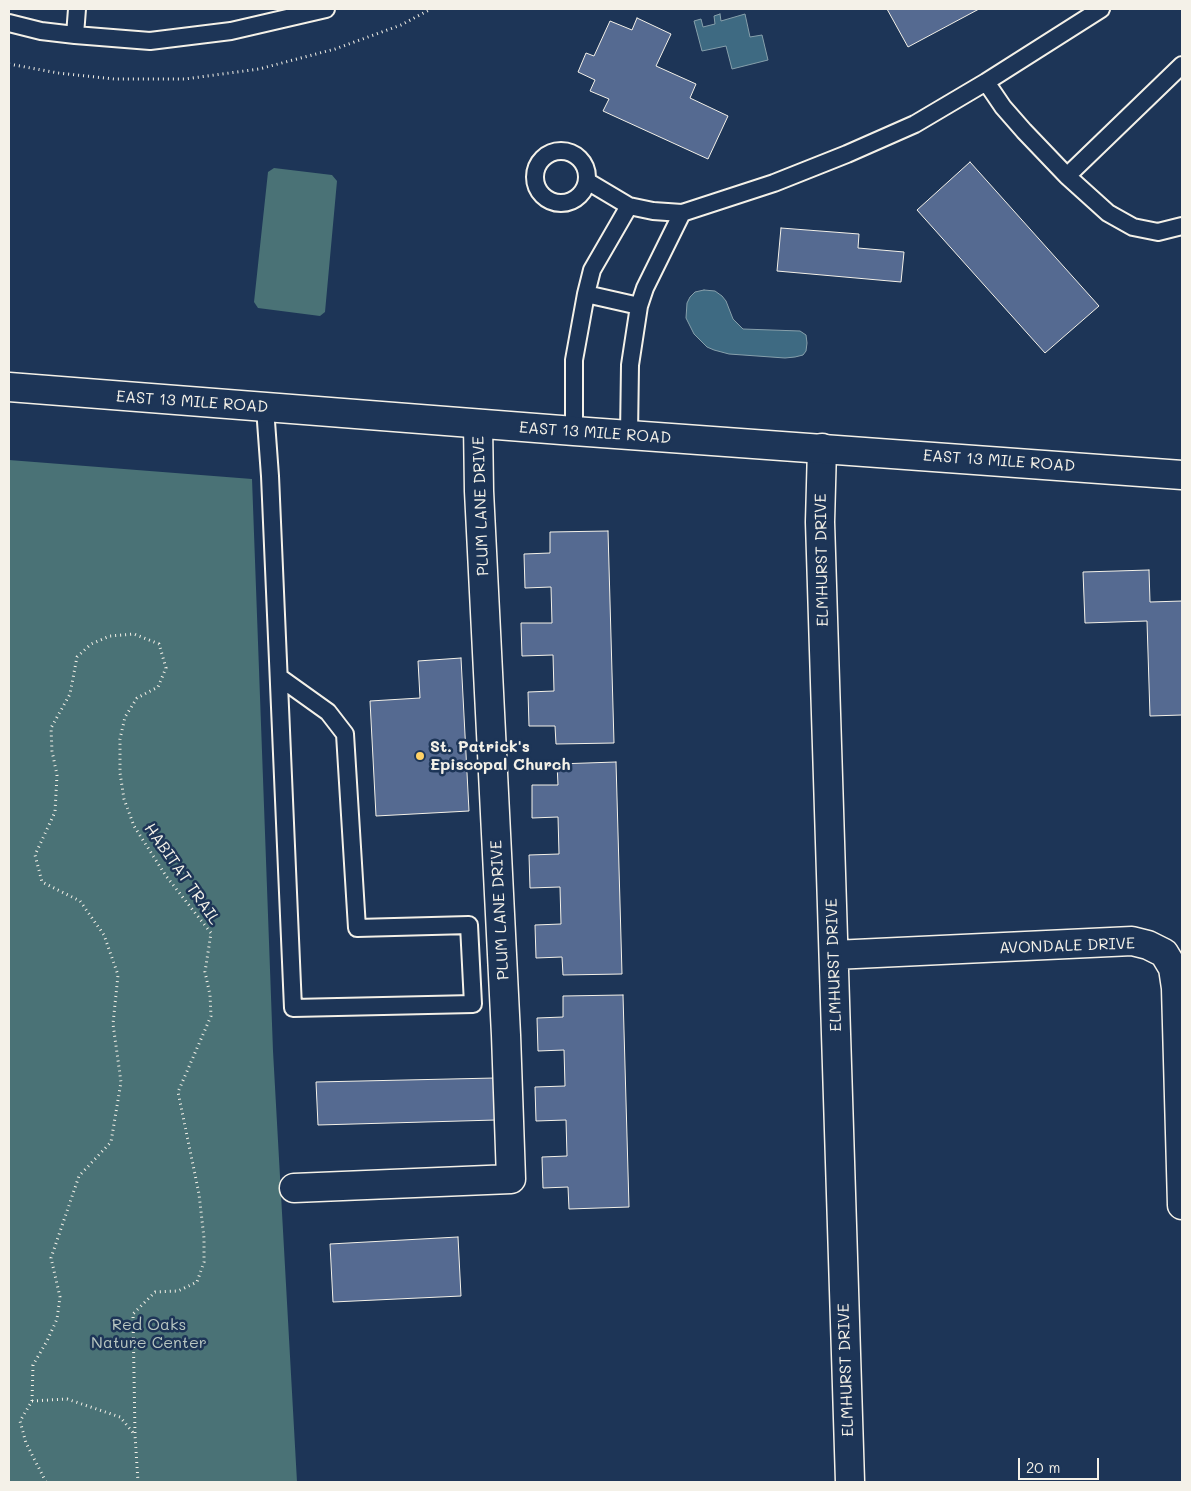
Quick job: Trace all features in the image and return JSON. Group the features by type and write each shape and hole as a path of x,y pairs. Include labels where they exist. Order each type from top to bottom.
{"street":[{"name":"EAST 13 MILE ROAD","path":"9,387 478,424 1182,475"},
{"name":"PLUM LANE DRIVE","path":"294,1188 511,1179 506,1035 479,498 478,424"},
{"name":"ELMHURST DRIVE","path":"822,448 820,522 850,1482"},
{"name":"AVONDALE DRIVE","path":"834,955 1132,941 1148,945 1164,953 1173,968 1176,988 1182,1205"}],"lane":[{"path":"75,35 77,9"},
{"path":"10,21 41,31 150,41 231,31 326,9"},
{"path":"588,181 629,206 653,211 682,213 774,183 915,124 986,82 1101,9"},
{"path":"1067,176 1182,65"},
{"path":"986,82 1003,107 1067,176 1108,213 1134,227 1158,232 1182,226"},
{"path":"574,431 574,360 586,294 592,270 629,206"},
{"path":"629,435 630,365 639,306 645,288 682,213"},
{"path":"586,294 639,306"},
{"path":"265,408 293,1008 473,1004 469,925 357,928 345,734 328,712 279,677"}],"path":[{"path":"9,64 58,74 114,79 185,79 259,70 335,49 401,25 431,9"},
{"name":"HABITAT TRAIL","path":"46,1482 26,1443 20,1421 32,1401 33,1366 48,1341 57,1319 60,1297 51,1258 79,1176 111,1142 121,1082 113,1024 118,974 104,935 80,901 42,882 35,855 55,812 57,775 52,751 51,728 70,694 77,657 91,644 110,636 134,634 159,644 166,668 158,688 137,698 125,717 120,739 120,774 124,799 134,826 166,876 211,933 204,972 210,995 211,1016 178,1092 198,1194 204,1238 204,1262 197,1282 178,1291 155,1292 133,1314 135,1435 138,1482"},
{"path":"32,1401 67,1399 120,1416 135,1435"}],"green space":[{"path":"274,168 332,175 337,181 325,312 320,316 258,308 254,302 268,172"},
{"name":"Red Oaks Nature Center","path":"9,460 252,479 273,1051 297,1482 9,1482"}],"water":[{"path":"720,14 721,21 745,14 750,37 762,35 768,60 732,69 726,46 702,51 694,21 701,19 703,27 715,24 714,16"},
{"path":"704,290 715,291 722,296 733,319 743,329 800,331 806,335 806,351 803,355 785,358 729,354 707,347 694,334 686,318 687,303 690,297 695,292"}],"building":[{"path":"887,9 979,9 908,47"},
{"path":"637,18 671,34 656,66 696,84 690,98 728,116 708,159 603,111 609,99 590,91 595,80 578,72 586,53 594,56 610,21 632,30"},
{"path":"970,162 1099,306 1045,353 917,210"},
{"path":"781,228 859,234 858,248 904,252 901,282 777,271"},
{"path":"608,531 614,743 556,744 555,726 529,726 528,692 554,691 553,655 522,656 521,623 552,623 551,587 525,588 524,554 550,553 550,532"},
{"path":"1149,570 1150,602 1182,601 1182,715 1150,716 1147,621 1085,623 1083,572"},
{"name":"St. Patrick's Episcopal Church","path":"461,658 469,811 376,816 370,701 420,698 418,661"},
{"path":"616,762 622,974 563,975 562,957 536,958 535,925 561,924 560,887 530,888 529,855 559,854 558,817 532,818 532,785 558,785 557,764"},
{"path":"623,995 629,1207 569,1209 568,1187 543,1188 542,1157 567,1156 566,1120 536,1121 535,1087 565,1086 564,1050 538,1051 537,1018 563,1017 563,996"},
{"path":"495,1078 496,1120 318,1125 316,1082"},
{"path":"458,1237 461,1296 333,1302 330,1244"}],"place":[{"name":"St. Patrick's Episcopal Church","path":"420,756"}]}
